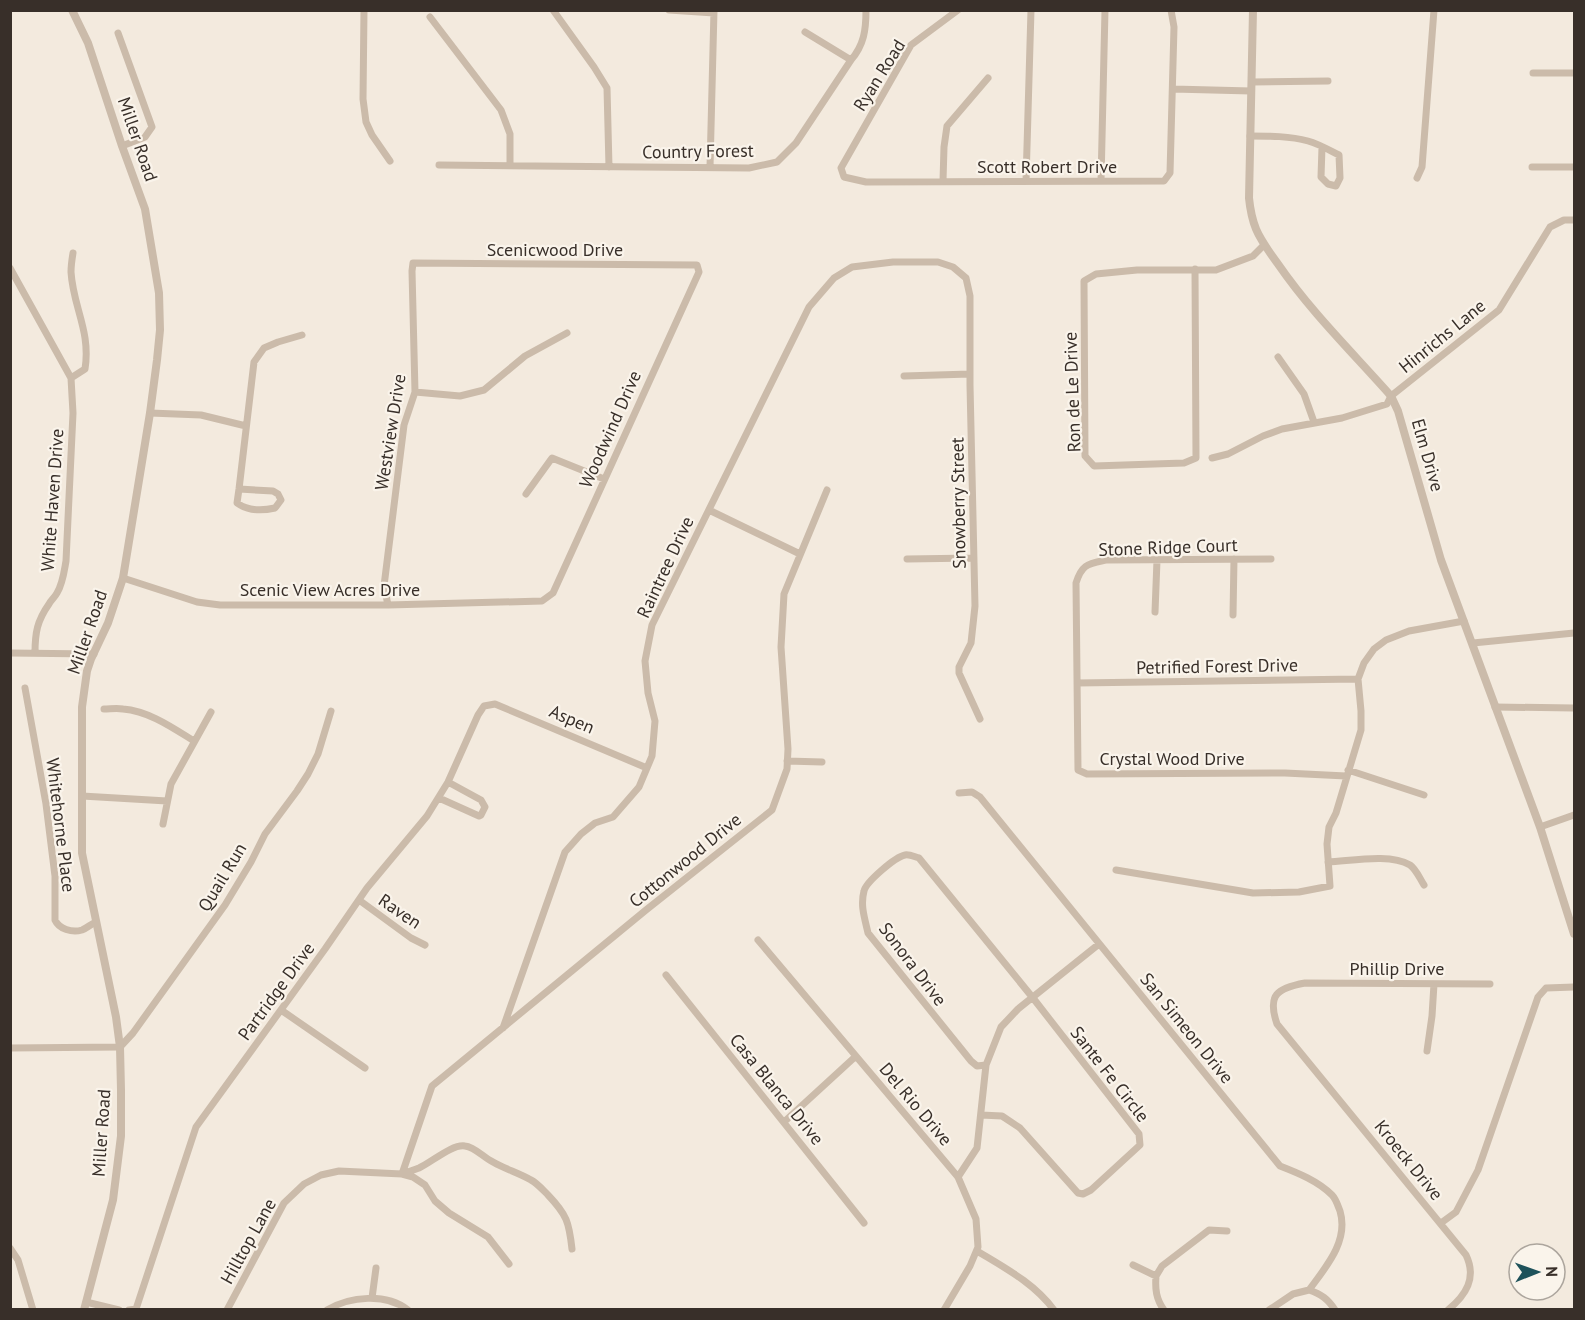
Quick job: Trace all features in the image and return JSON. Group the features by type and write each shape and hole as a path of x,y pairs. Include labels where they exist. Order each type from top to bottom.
{"street":[{"name":"Miller Road","path":"72,10 88,44 145,209 159,293 160,330 158,360 123,578 108,623 87,672 82,707 82,853 116,1017 120,1047 121,1136 110,1211 85,1306"},
{"path":"364,10 363,99 366,122 390,161"},
{"path":"553,10 607,88 609,167"},
{"path":"669,10 714,12 710,167"},
{"name":"Country Forest","path":"439,165 749,168 777,162 796,143 858,53 866,28 866,10"},
{"name":"Ryan Road","path":"841,168 911,45 958,10"},
{"path":"1026,181 1031,10"},
{"path":"1101,181 1105,10"},
{"path":"1171,10 1174,27 1173,88 1328,81"},
{"name":"Elm Drive","path":"1253,10 1250,205 1256,229 1264,245 1287,277 1314,311 1391,396 1398,411 1441,560 1540,827 1575,934"},
{"path":"1417,178 1422,167 1434,10"},
{"path":"430,17 501,110 510,134 510,166"},
{"path":"805,32 851,60"},
{"path":"118,33 152,127 145,137 122,146"},
{"path":"1533,73 1575,74"},
{"path":"943,182 947,126 988,78"},
{"name":"Scott Robert Drive","path":"841,168 844,177 866,182 1164,181 1170,173 1173,88"},
{"path":"1250,136 1308,141 1339,154 1340,178 1336,186 1328,184 1321,177 1322,147"},
{"path":"1532,167 1575,167"},
{"name":"Hinrichs Lane","path":"1212,458 1228,454 1282,429 1342,418 1387,404 1391,396 1499,310 1550,227 1563,220 1575,220"},
{"name":"Ron de Le Drive","path":"1195,269 1196,458 1184,463 1094,466 1085,456 1084,282 1096,274 1137,270 1195,269 1216,270 1253,256 1264,245"},
{"path":"10,268 71,378 85,369 87,358 86,338 71,272 73,253"},
{"name":"Raintree Drive","path":"503,1028 565,852 581,834 595,824 613,817 639,788 652,756 655,721 648,693 645,662 652,625 809,307 834,278 852,267 893,262 938,262 953,267 966,278"},
{"name":"Scenicwood Drive","path":"413,263 697,265"},
{"name":"Westview Drive","path":"388,605 384,586 404,425 415,392 413,263"},
{"name":"Woodwind Drive","path":"542,601 553,593 699,272 697,265"},
{"name":"Snowberry Street","path":"966,278 970,296 975,606 971,643 959,667 959,673 980,719"},
{"path":"415,392 460,396 484,390 525,356 567,333"},
{"path":"239,489 273,491 281,500 275,508 264,510 244,508 237,503 254,362 264,348 302,335"},
{"path":"1278,357 1304,394 1314,422"},
{"path":"904,376 970,374"},
{"name":"White Haven Drive","path":"35,653 37,624 57,594 66,561 73,413 71,378"},
{"path":"150,413 201,415 246,426"},
{"path":"526,494 552,458 604,479"},
{"name":"Cottonwood Drive","path":"402,1174 432,1086 772,810 787,769 781,647 784,594 827,490"},
{"path":"709,510 800,554"},
{"path":"908,559 974,558"},
{"path":"1233,559 1233,615"},
{"name":"Stone Ridge Court","path":"1076,583 1083,567 1106,560 1271,559"},
{"path":"1155,612 1157,560"},
{"name":"Scenic View Acres Drive","path":"123,578 197,602 220,605 388,605 542,601"},
{"name":"Crystal Wood Drive","path":"1076,583 1078,770 1087,774 1347,773"},
{"path":"1116,870 1253,892 1299,892 1330,886 1327,844 1329,827 1336,813 1360,730 1358,679 1364,663 1374,649 1386,640 1409,631 1464,621"},
{"path":"1473,644 1575,633"},
{"path":"10,653 94,654"},
{"name":"Petrified Forest Drive","path":"1077,683 1358,679"},
{"name":"Whitehorne Place","path":"25,688 46,804 55,876 55,920 64,929 74,931 84,930 96,922"},
{"name":"Aspen","path":"484,706 495,704 647,768"},
{"name":"Partridge Drive","path":"129,1310 136,1309 196,1127 358,900 427,816 448,782 484,706"},
{"path":"1495,707 1575,708"},
{"path":"104,709 125,709 145,715 194,741"},
{"name":"Quail Run","path":"120,1047 133,1033 225,905 265,834 308,774 318,754 331,711"},
{"path":"163,824 171,784 211,712"},
{"path":"787,761 822,762"},
{"path":"1347,773 1424,795"},
{"path":"439,798 478,816 481,815 485,807 481,800 448,782"},
{"name":"San Simeon Drive","path":"959,793 972,792 980,797 1280,1166 1310,1179 1333,1195 1342,1218 1340,1241 1329,1262 1309,1290"},
{"path":"82,796 167,801"},
{"path":"1540,827 1575,815"},
{"name":"Sonora Drive","path":"986,1065 977,1066 971,1062 868,933 862,909 864,889 885,867 900,857 906,855 919,858 1033,998"},
{"path":"1328,862 1399,860 1412,867 1424,885"},
{"name":"Raven","path":"358,900 411,938 425,945"},
{"name":"Del Rio Drive","path":"758,940 958,1177 976,1219 978,1247 970,1266 944,1310"},
{"path":"958,1177 977,1148 986,1065 1001,1027 1018,1009 1099,944"},
{"name":"Casa Blanca Drive","path":"666,975 864,1223"},
{"name":"Phillip Drive","path":"1305,983 1490,984"},
{"name":"Kroeck Drive","path":"1305,983 1280,990 1274,1001 1273,1011 1277,1024 1441,1223 1456,1212 1478,1170 1538,997 1546,988 1575,987"},
{"path":"1426,1051 1432,1016 1434,984"},
{"name":"Sante Fe Circle","path":"981,1115 1002,1116 1020,1128 1078,1193 1083,1194 1091,1190 1140,1145 1139,1134 1033,998"},
{"path":"281,1010 365,1068"},
{"path":"10,1047 120,1047"},
{"path":"784,1122 856,1056"},
{"path":"402,1174 420,1167 455,1147 465,1146 474,1149 484,1158 532,1180 560,1208 567,1219 572,1249"},
{"name":"Hilltop Lane","path":"227,1310 284,1203 304,1184 321,1175 339,1172 402,1174 413,1177 425,1185 435,1201 448,1213 488,1237 509,1264"},
{"path":"1441,1223 1466,1255 1471,1272 1469,1285 1448,1310"},
{"path":"1164,1310 1155,1291 1156,1276 1162,1266 1209,1230 1227,1231"},
{"path":"10,1248 18,1260 33,1310"},
{"path":"977,1251 1026,1282 1046,1299 1054,1310"},
{"path":"1133,1265 1156,1276"},
{"path":"372,1298 376,1268"},
{"path":"1269,1310 1293,1294 1309,1290 1322,1295 1335,1310"},
{"path":"327,1310 354,1299 372,1298 401,1304 408,1310"},
{"path":"85,1306 119,1310"}]}
